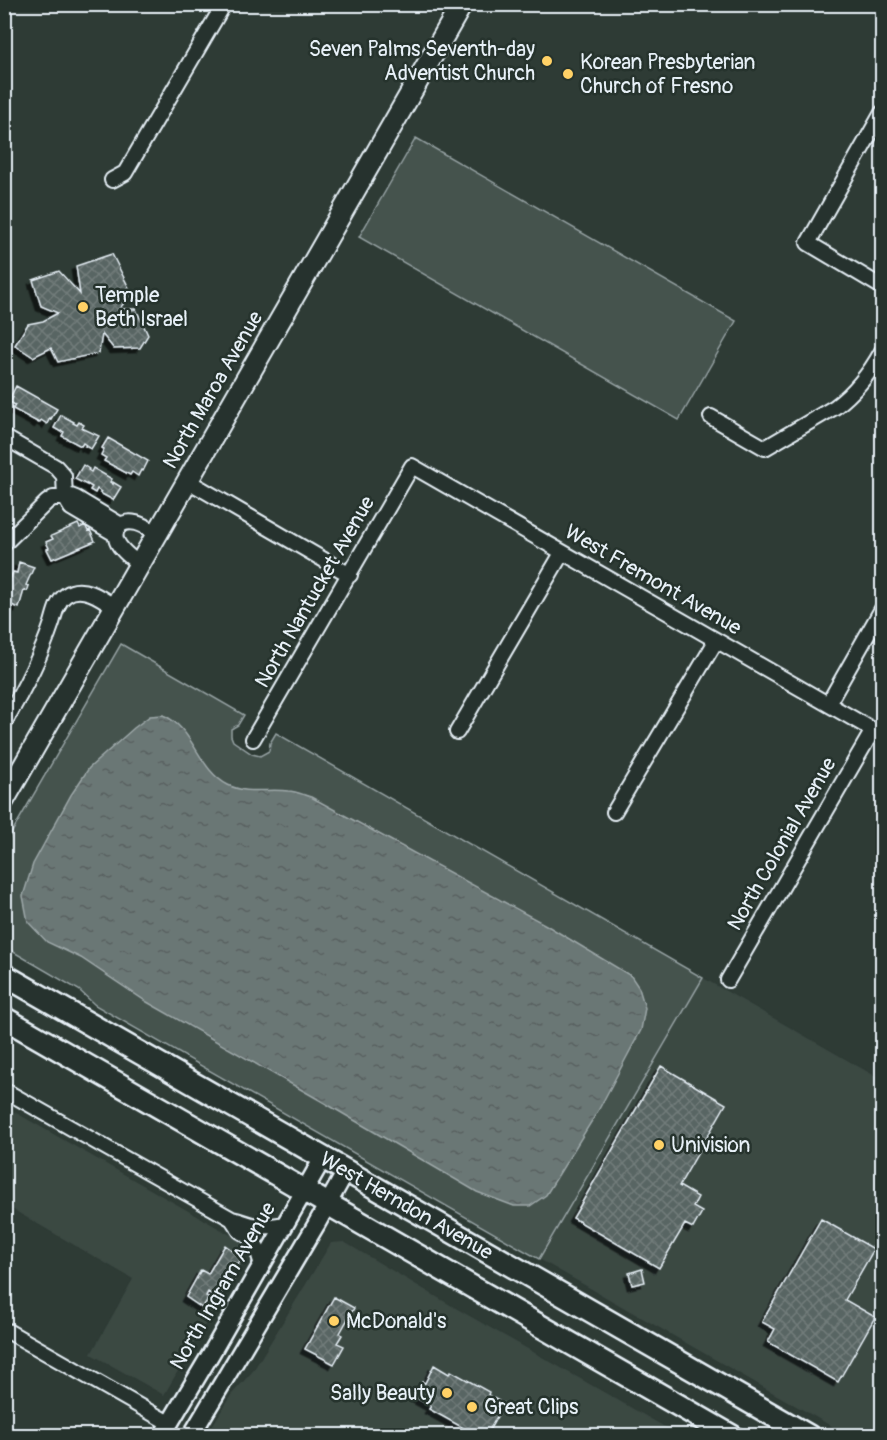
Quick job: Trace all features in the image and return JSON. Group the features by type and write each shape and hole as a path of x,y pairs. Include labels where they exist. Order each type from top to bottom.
{"main road":[{"name":"North Maroa Avenue","path":"4,800 462,4"},
{"name":"West Herndon Avenue","path":"4,975 809,1436"},
{"name":"West Herndon Avenue","path":"4,1018 732,1436"}],"street":[{"path":"112,180 125,173 224,4"},
{"path":"882,114 808,243 882,287"},
{"path":"711,417 765,448 846,399 873,368 882,351"},
{"path":"4,437 56,467 64,476 65,498"},
{"name":"West Fremont Avenue","path":"412,466 873,730"},
{"name":"North Nantucket Avenue","path":"253,739 412,466"},
{"path":"188,481 350,575"},
{"path":"4,544 53,498 71,496 118,529"},
{"path":"140,565 121,549 116,540 118,529 126,522 136,523 158,534"},
{"path":"457,732 562,553"},
{"path":"4,723 32,673 61,599 67,593 86,591 99,596 116,608"},
{"path":"828,704 882,609"},
{"path":"614,812 716,640"},
{"name":"North Colonial Avenue","path":"728,980 873,730"},
{"path":"4,1090 232,1219 265,1227 285,1224"},
{"name":"North Ingram Avenue","path":"169,1432 322,1158"},
{"path":"191,1436 346,1171"},
{"path":"232,1219 240,1231 247,1235 256,1246 262,1265"},
{"path":"4,1329 169,1432"}],"shaded area":[{"path":"416,138 736,321 679,420 359,237"},
{"path":"121,644 244,715 238,725 231,729 231,736 233,741 252,754 260,756 269,751 270,743 276,733 703,978 539,1259 95,1005 79,990 5,947 5,844"},
{"path":"703,978 882,1080 882,1435 847,1435 539,1259"},
{"path":"4,1106 241,1241 245,1256 164,1395 91,1354 133,1279 5,1205"},
{"path":"344,1242 679,1435 206,1436 231,1395 253,1371 331,1243"}],"water":[{"path":"163,715 182,729 210,770 228,785 250,791 291,791 311,797 546,925 631,976 639,988 645,1008 641,1030 598,1111 546,1195 530,1206 514,1206 477,1192 147,1002 81,958 47,942 28,922 23,896 33,864 71,795 89,768 134,728 150,716"}],"building":[{"path":"4,218 12,223 4,237"},
{"name":"Temple Beth Israel","path":"112,254 132,294 119,309 136,309 148,335 140,348 114,349 102,334 99,353 58,362 51,348 33,357 15,345 28,324 43,321 58,313 41,306 33,280 59,271 80,294 76,266"},
{"path":"16,386 57,409 47,424 41,420 39,423 13,409 15,405 10,402"},
{"path":"61,415 77,425 79,422 84,425 82,428 99,436 91,449 83,443 81,446 62,436 64,432 54,428"},
{"path":"108,438 148,461 138,476 132,472 130,475 104,461 106,458 101,455 104,449 102,448"},
{"path":"83,465 91,472 93,468 112,479 110,482 121,487 113,500 97,489 95,493 90,490 92,487 75,479"},
{"path":"78,524 80,528 85,525 88,531 90,530 95,541 52,559 46,542 53,539 51,536"},
{"path":"19,562 34,567 26,585 29,586 28,589 24,590 19,608 4,601 9,594 6,592 9,582 13,572 17,573"},
{"name":"Univision","path":"661,1066 726,1104 679,1186 698,1197 693,1207 702,1212 693,1228 685,1224 659,1268 573,1218"},
{"path":"821,1219 874,1249 845,1300 875,1317 838,1382 768,1342 775,1329 762,1322"},
{"path":"225,1245 242,1257 238,1265 231,1261 226,1269 235,1276 232,1283 227,1289 225,1288 219,1299 208,1292 206,1296 209,1298 202,1308 186,1297 201,1270 208,1274"},
{"path":"642,1269 645,1282 632,1285 629,1273"},
{"name":"McDonald's","path":"334,1297 354,1308 340,1333 342,1335 337,1343 344,1346 334,1364 305,1349"},
{"path":"434,1365 449,1374 451,1371 489,1392 488,1395 504,1404 486,1436 468,1428 467,1430 429,1409 431,1406 415,1397"}],"place":[{"name":"Seven Palms Seventh-day Adventist Church","path":"547,61"},
{"name":"Korean Presbyterian Church of Fresno","path":"568,74"},
{"name":"Temple Beth Israel","path":"83,307"},
{"name":"Univision","path":"659,1145"},
{"name":"McDonald's","path":"334,1321"},
{"name":"Sally Beauty","path":"447,1393"},
{"name":"Great Clips","path":"472,1407"}]}
